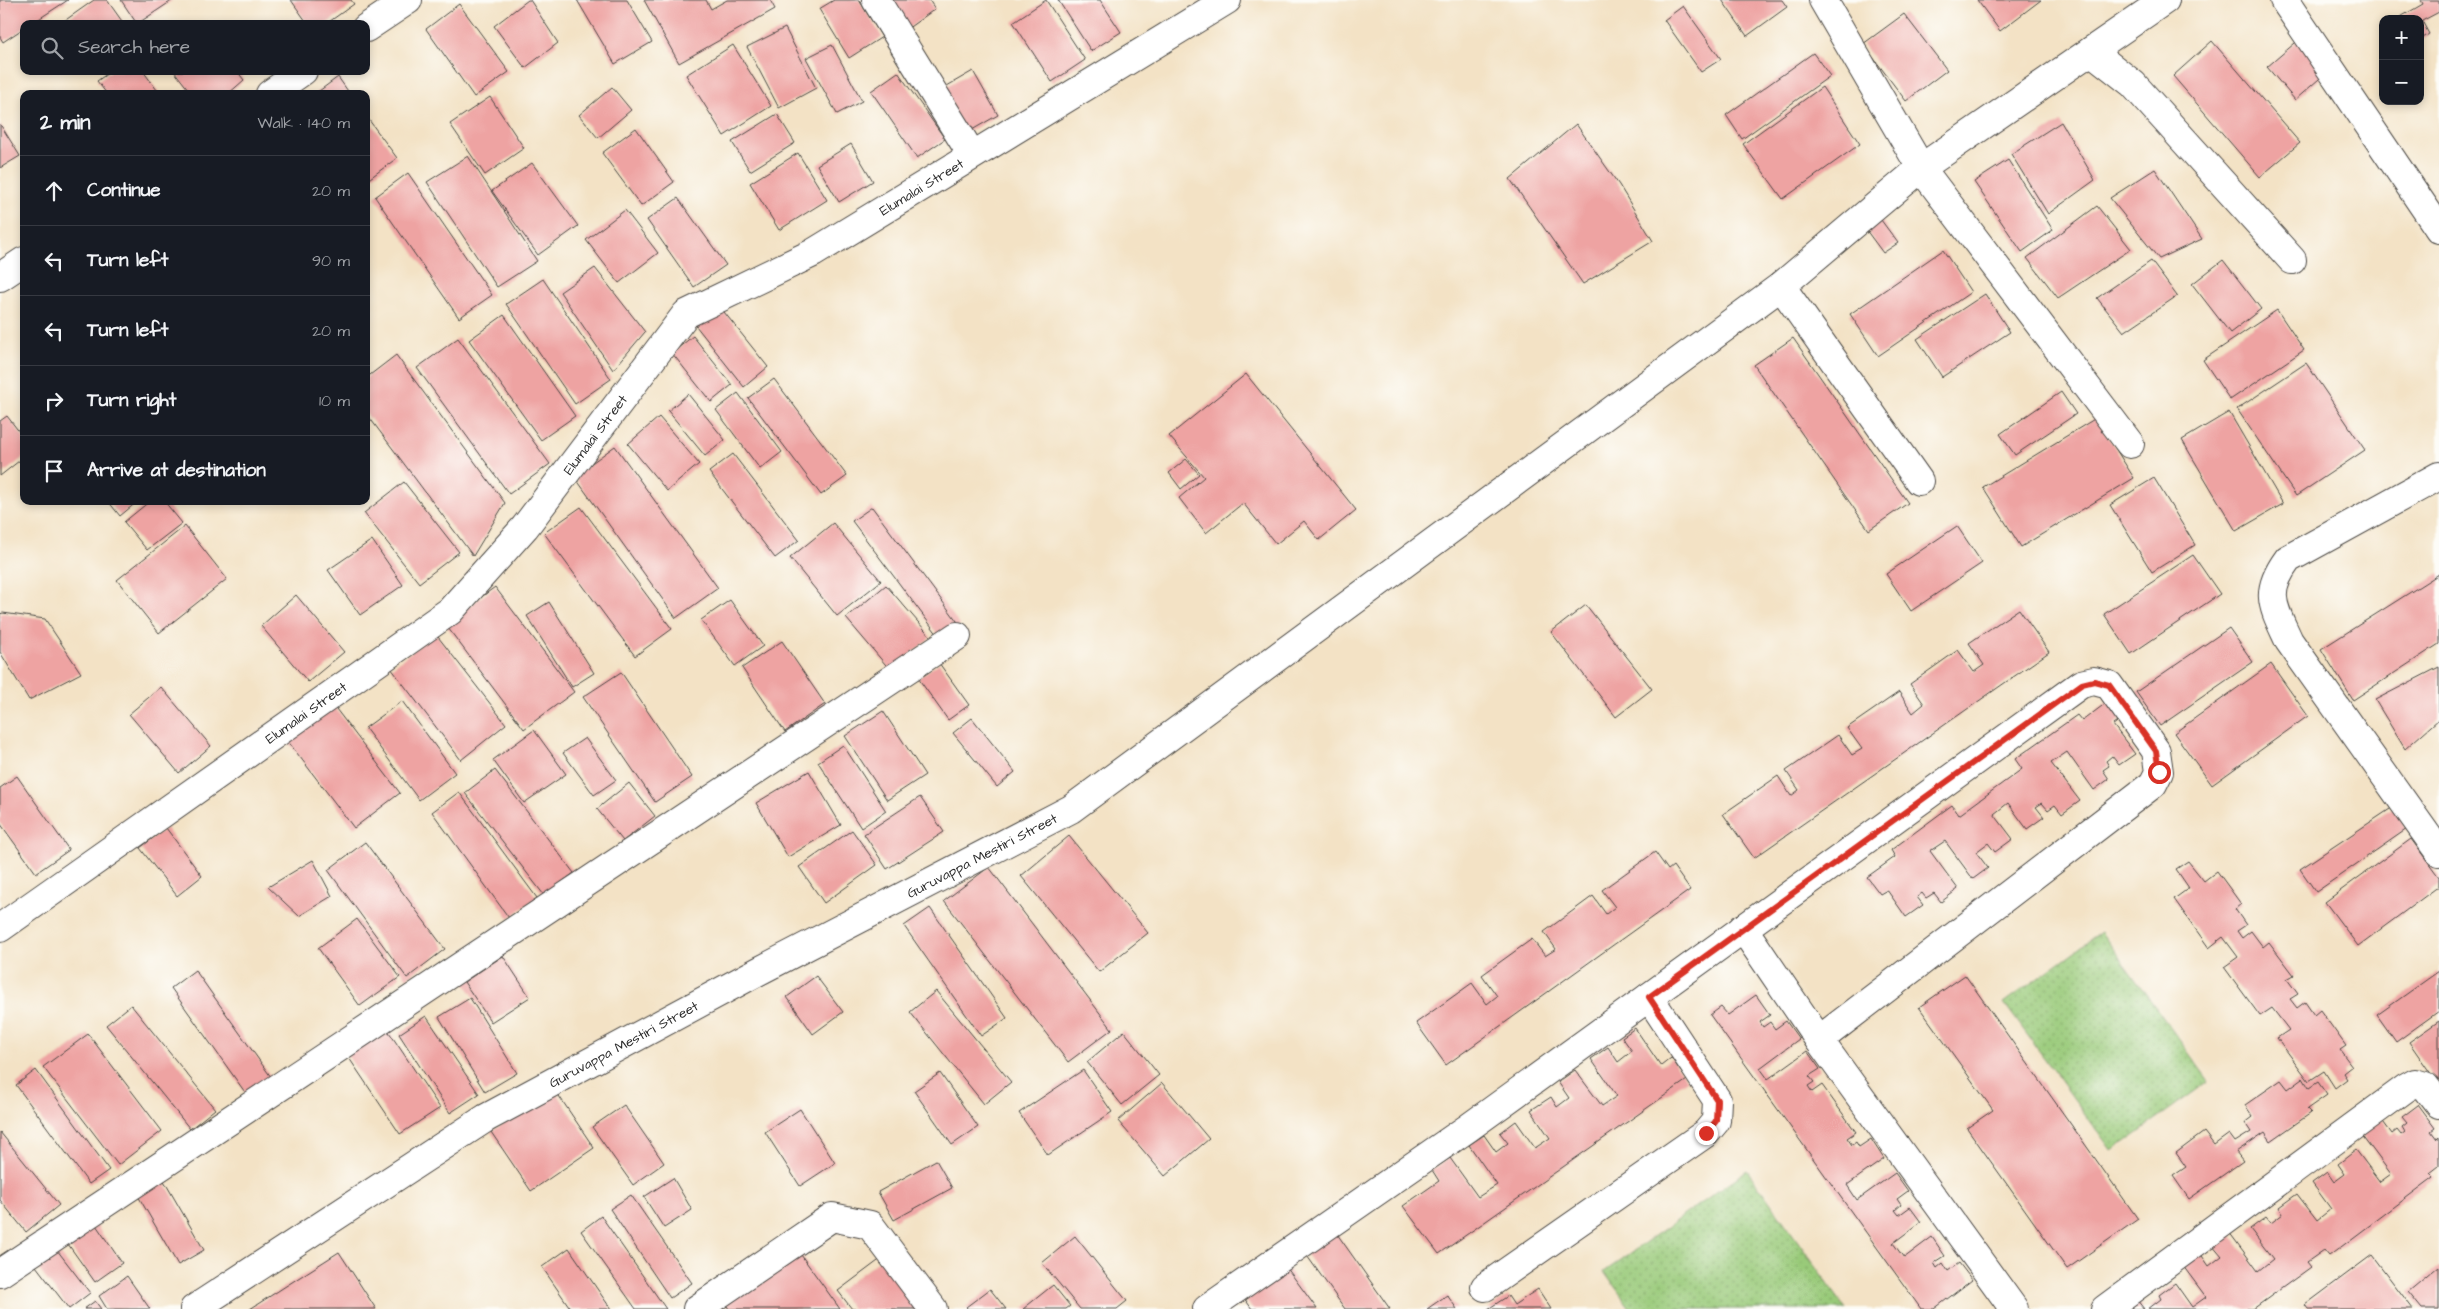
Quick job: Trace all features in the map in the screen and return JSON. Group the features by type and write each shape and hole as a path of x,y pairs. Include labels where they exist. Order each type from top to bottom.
{"street":[{"path":"370,25 408,0"},
{"path":"876,0 972,155"},
{"name":"Elumalai Street","path":"0,928 450,611 525,527 686,314 813,253 1227,0"},
{"path":"1823,0 1921,168 2130,444"},
{"name":"Guruvappa Mestiri Street","path":"194,1309 486,1118 758,972 1072,809 1781,286 1921,168 2165,0"},
{"path":"2284,0 2439,229"},
{"path":"2091,50 2133,84 2292,260"},
{"path":"276,90 297,75"},
{"path":"0,277 20,264"},
{"path":"1781,286 1918,481"},
{"path":"2439,476 2288,559 2276,576 2272,594 2277,615 2288,641 2439,852"},
{"path":"0,1273 957,636"},
{"path":"1208,1309 1468,1128 2082,684 2094,681 2109,685 2156,751 2159,772 2153,784 1819,1040"},
{"path":"1743,928 1819,1040 2014,1309"},
{"path":"1485,1287 1706,1133 1716,1121 1717,1100 1649,997"},
{"path":"2104,1309 2406,1088 2415,1083 2432,1095"},
{"path":"697,1309 832,1217 870,1225 933,1309"}],"green space":[{"path":"2101,932 2209,1081 2112,1151 2004,1003"},
{"path":"1747,1170 1846,1309 1631,1309 1604,1272"}],"building":[{"path":"0,0 68,0 37,20 20,20 20,31 3,42 0,37"},
{"path":"94,0 107,0 121,20 66,20"},
{"path":"121,0 173,0 143,20 134,20"},
{"path":"291,0 351,0 354,4 332,20 305,20"},
{"path":"530,0 558,43 525,68 494,26"},
{"path":"577,0 627,0 652,42 615,64"},
{"path":"644,0 706,0 711,9 727,0 770,0 775,9 679,63"},
{"path":"834,0 859,0 882,37 849,58 819,9"},
{"path":"887,0 929,0 935,9 907,29"},
{"path":"1046,0 1085,60 1052,82 1013,22"},
{"path":"1058,0 1100,0 1121,32 1091,51"},
{"path":"1722,0 1782,0 1787,7 1747,36"},
{"path":"1977,0 2041,0 2000,31"},
{"path":"2421,0 2439,0 2439,12 2424,20 2424,15 2404,15 2423,4"},
{"path":"459,4 509,72 474,97 426,29"},
{"path":"1683,6 1721,59 1701,72 1664,20"},
{"path":"1904,14 1947,70 1906,101 1863,44"},
{"path":"2424,25 2429,34 2424,37"},
{"path":"785,28 816,88 779,108 747,47"},
{"path":"2302,37 2327,72 2295,100 2267,67"},
{"path":"2212,41 2300,143 2260,177 2173,76"},
{"path":"733,45 771,106 724,136 686,75"},
{"path":"832,45 862,101 837,114 806,58"},
{"path":"1813,53 1830,76 1742,139 1726,115"},
{"path":"973,71 998,115 965,134 940,90"},
{"path":"898,72 945,139 917,158 871,91"},
{"path":"105,75 146,75 157,90 104,90 97,81"},
{"path":"177,75 240,75 244,80 233,90 189,90"},
{"path":"338,77 347,90 320,90"},
{"path":"612,87 631,110 598,138 579,115"},
{"path":"1822,87 1860,144 1783,199 1743,144"},
{"path":"490,97 524,148 485,175 450,124"},
{"path":"777,114 795,143 750,171 732,142"},
{"path":"370,121 397,158 370,178"},
{"path":"2061,122 2095,180 2048,214 2011,154"},
{"path":"0,124 20,156 0,168"},
{"path":"1576,124 1619,185 1653,241 1583,284 1510,179"},
{"path":"636,128 674,182 641,206 602,153"},
{"path":"851,144 873,181 839,202 817,165"},
{"path":"798,153 827,200 779,230 750,183"},
{"path":"468,156 537,261 497,287 427,182"},
{"path":"2008,160 2053,230 2022,252 1974,182"},
{"path":"532,163 578,226 538,255 492,191"},
{"path":"2155,169 2202,239 2159,259 2110,198"},
{"path":"408,173 492,295 459,318 375,197"},
{"path":"678,198 726,265 694,287 647,220"},
{"path":"2097,206 2131,249 2058,298 2027,258"},
{"path":"625,210 658,253 619,283 586,240"},
{"path":"1881,220 1898,243 1883,253 1866,230"},
{"path":"1943,250 1971,292 1878,356 1850,314"},
{"path":"2223,260 2261,309 2230,333 2192,284"},
{"path":"2151,261 2177,296 2124,332 2097,298"},
{"path":"595,268 645,332 613,370 560,292"},
{"path":"543,279 611,379 575,404 506,304"},
{"path":"1985,294 2010,332 1942,377 1917,339"},
{"path":"720,307 768,367 744,387 696,326"},
{"path":"2277,310 2304,350 2230,400 2203,360"},
{"path":"504,315 575,416 541,440 469,340"},
{"path":"693,336 732,385 711,402 672,353"},
{"path":"458,338 550,464 509,494 417,368"},
{"path":"1793,338 1908,503 1869,530 1754,365"},
{"path":"396,355 505,503 473,556 370,418 370,375"},
{"path":"2306,363 2365,450 2296,496 2237,409"},
{"path":"1246,374 1356,510 1319,540 1304,521 1276,544 1243,503 1206,533 1179,498 1204,477 1169,436"},
{"path":"774,379 847,476 821,495 748,398"},
{"path":"2061,392 2076,414 2015,455 2000,434"},
{"path":"738,393 782,452 760,469 716,410"},
{"path":"688,394 725,440 705,456 668,411"},
{"path":"2229,412 2283,504 2236,531 2182,440"},
{"path":"7,416 20,433 20,460 0,476 0,421"},
{"path":"659,417 699,464 667,491 628,444"},
{"path":"2096,418 2134,478 2021,547 1983,487"},
{"path":"615,446 718,588 676,618 574,476"},
{"path":"733,454 799,540 775,558 709,472"},
{"path":"1186,459 1199,474 1181,489 1169,473"},
{"path":"2154,478 2195,545 2152,572 2110,505"},
{"path":"404,482 459,552 419,583 364,513"},
{"path":"111,505 133,505 120,516"},
{"path":"145,505 167,505 182,523 147,550 124,522"},
{"path":"581,507 672,629 635,656 544,533"},
{"path":"872,507 960,625 941,639 852,521"},
{"path":"833,523 881,581 837,616 790,558"},
{"path":"185,526 227,579 159,633 117,580"},
{"path":"1957,526 1982,563 1911,611 1886,574"},
{"path":"372,540 403,585 360,615 328,570"},
{"path":"2193,555 2220,594 2131,654 2104,614"},
{"path":"2439,574 2439,644 2353,700 2321,649"},
{"path":"886,585 931,637 891,671 846,618"},
{"path":"495,587 574,692 524,729 445,624"},
{"path":"296,595 344,652 308,682 261,626"},
{"path":"730,600 763,646 735,666 701,620"},
{"path":"549,602 594,673 572,687 527,616"},
{"path":"1586,605 1652,689 1616,717 1551,632"},
{"path":"2019,609 2049,652 1754,858 1723,814 1778,776 1791,796 1799,790 1786,771 1838,735 1852,755 1862,749 1847,728 1899,692 1913,713 1924,704 1910,684 1958,650 1974,672 1984,665 1969,643"},
{"path":"0,614 45,619 81,673 29,700 0,652"},
{"path":"2229,628 2253,662 2160,726 2136,692"},
{"path":"435,633 506,724 461,760 391,668"},
{"path":"782,641 825,704 785,732 742,668"},
{"path":"939,663 969,705 948,720 918,678"},
{"path":"2271,664 2308,716 2212,785 2174,733"},
{"path":"2439,667 2439,719 2405,749 2375,700"},
{"path":"621,672 692,777 655,802 583,697"},
{"path":"161,687 211,746 179,773 129,714"},
{"path":"2110,700 2123,718 2113,725 2135,754 2119,765 2112,756 2106,761 2109,766 2103,770 2109,779 2094,790 2067,752 2051,763 2080,801 2062,814 2055,805 2048,810 2042,803 2036,807 2044,817 2027,829 2008,803 1994,814 2013,839 1995,852 1988,843 1976,852 1988,868 1973,879 1945,841 1930,851 1958,889 1941,902 1934,893 1926,898 1922,893 1917,897 1923,905 1906,917 1887,890 1880,894 1867,877 1895,857 1891,850 1952,805 1959,815 2022,769 2015,759 2077,715 2082,721"},
{"path":"402,701 455,773 419,800 365,728"},
{"path":"333,705 400,793 354,828 287,740"},
{"path":"883,711 925,775 887,800 845,736"},
{"path":"972,718 1015,772 997,787 953,733"},
{"path":"534,730 566,774 524,803 493,760"},
{"path":"585,738 616,780 594,795 563,753"},
{"path":"843,745 886,811 861,828 818,762"},
{"path":"495,770 574,873 544,895 465,793"},
{"path":"809,771 841,825 788,857 756,803"},
{"path":"17,776 69,850 36,873 0,823 0,788"},
{"path":"629,783 655,816 623,841 597,809"},
{"path":"459,792 537,898 509,918 432,812"},
{"path":"920,797 944,832 887,869 864,834"},
{"path":"2393,807 2407,829 2316,892 2300,869"},
{"path":"166,828 202,876 177,896 140,848"},
{"path":"852,830 877,865 824,903 799,867"},
{"path":"1069,836 1148,933 1099,972 1021,876"},
{"path":"2411,839 2439,877 2439,886 2358,946 2325,902"},
{"path":"365,842 445,949 407,978 328,870"},
{"path":"1655,852 1668,870 1673,866 1690,890 1446,1065 1416,1023 1472,983 1487,1004 1497,996 1482,975 1532,939 1545,956 1556,949 1544,932 1593,896 1606,914 1615,907 1602,890"},
{"path":"313,860 332,896 299,916 268,887"},
{"path":"2188,861 2204,881 2217,871 2241,904 2235,909 2246,925 2237,931 2242,938 2251,931 2263,947 2269,942 2294,975 2287,979 2298,994 2290,999 2297,1008 2305,1002 2314,1015 2320,1010 2346,1046 2340,1050 2352,1066 2343,1073 2347,1079 2335,1088 2324,1071 2309,1081 2277,1038 2289,1030 2272,1008 2260,1016 2224,967 2238,957 2223,937 2209,948 2174,899 2189,888 2176,869"},
{"path":"989,867 1112,1029 1068,1062 944,901"},
{"path":"930,908 1007,1018 981,1036 904,926"},
{"path":"357,919 400,977 360,1006 318,948"},
{"path":"503,956 530,997 491,1022 464,982"},
{"path":"195,970 271,1077 247,1095 171,988"},
{"path":"2439,971 2439,1011 2396,1042 2377,1015"},
{"path":"1965,975 2138,1219 2067,1269 1967,1128 1993,1110 1919,1007"},
{"path":"816,976 843,1012 813,1034 787,997"},
{"path":"936,991 1011,1082 984,1104 910,1012"},
{"path":"1756,995 1770,1015 1760,1022 1763,1027 1770,1022 1775,1029 1786,1021 1799,1039 1760,1068 1768,1079 1807,1051 1820,1069 1809,1076 1814,1082 1808,1086 1812,1092 1822,1085 1856,1132 1847,1138 1852,1145 1856,1142 1859,1147 1871,1139 1884,1159 1847,1185 1857,1200 1895,1173 1908,1191 1897,1199 1901,1205 1895,1210 1899,1215 1910,1207 1921,1222 1893,1243 1904,1258 1932,1237 1945,1256 1934,1263 1937,1268 1943,1263 1948,1271 1959,1263 1972,1280 1934,1309 1921,1309 1710,1015 1721,1007 1728,1015"},
{"path":"470,998 517,1073 485,1092 439,1017"},
{"path":"131,1005 215,1109 190,1129 106,1025"},
{"path":"426,1016 479,1094 450,1113 399,1034"},
{"path":"2439,1021 2439,1080 2436,1081 2409,1042"},
{"path":"385,1026 440,1108 400,1134 345,1052"},
{"path":"1635,1028 1661,1066 1671,1058 1687,1080 1439,1254 1403,1206 1439,1181 1432,1170 1450,1158 1478,1197 1497,1185 1469,1145 1484,1135 1496,1152 1508,1143 1500,1133 1516,1121 1535,1148 1550,1138 1531,1110 1551,1097 1557,1107 1569,1098 1558,1082 1575,1070 1602,1106 1617,1096 1591,1059 1608,1047 1618,1062 1632,1051 1622,1037"},
{"path":"1124,1031 1159,1075 1122,1105 1087,1062"},
{"path":"88,1034 162,1131 118,1165 43,1067"},
{"path":"36,1070 109,1170 89,1184 16,1085"},
{"path":"1083,1070 1112,1112 1048,1155 1019,1113"},
{"path":"940,1073 978,1127 952,1145 914,1091"},
{"path":"2303,1078 2309,1088 2318,1082 2327,1095 2307,1109 2311,1113 2271,1141 2265,1132 2236,1152 2243,1161 2189,1199 2173,1176 2186,1167 2176,1153 2204,1132 2214,1145 2229,1134 2235,1142 2251,1132 2245,1123 2253,1117 2245,1105 2281,1080 2288,1089"},
{"path":"1162,1083 1209,1139 1165,1176 1118,1121"},
{"path":"555,1090 594,1148 531,1191 491,1132"},
{"path":"624,1105 664,1163 633,1185 592,1127"},
{"path":"2418,1105 2435,1128 2431,1131 2437,1139 2439,1137 2439,1166 2430,1173 2434,1177 2329,1256 2324,1250 2307,1262 2311,1267 2253,1309 2148,1309 2161,1299 2159,1295 2175,1283 2192,1307 2206,1297 2183,1266 2200,1253 2209,1266 2222,1256 2212,1244 2229,1232 2258,1271 2273,1259 2250,1229 2266,1217 2271,1223 2283,1214 2279,1207 2297,1194 2317,1220 2331,1209 2312,1183 2327,1172 2334,1182 2345,1174 2338,1164 2356,1150 2380,1182 2391,1174 2361,1134 2381,1119 2392,1134 2397,1130 2401,1135 2405,1132 2402,1127 2407,1123 2402,1117"},
{"path":"800,1109 835,1163 800,1186 765,1132"},
{"path":"0,1132 59,1205 26,1232 0,1200"},
{"path":"936,1160 952,1188 894,1220 878,1192"},
{"path":"673,1178 692,1210 664,1228 644,1197"},
{"path":"163,1179 204,1250 178,1265 137,1194"},
{"path":"631,1195 692,1283 670,1298 610,1209"},
{"path":"601,1216 666,1309 636,1309 581,1231"},
{"path":"96,1225 122,1263 95,1282 68,1244"},
{"path":"1335,1231 1390,1309 1345,1309 1305,1253"},
{"path":"1075,1236 1127,1301 1117,1309 1080,1309 1042,1263"},
{"path":"569,1248 611,1309 571,1309 542,1267"},
{"path":"796,1248 840,1309 729,1309 723,1300"},
{"path":"57,1250 90,1293 69,1309 36,1266"},
{"path":"339,1252 376,1309 250,1309"},
{"path":"2372,1255 2413,1309 2308,1309 2305,1305"},
{"path":"882,1258 920,1309 852,1309 838,1291"},
{"path":"1284,1264 1317,1309 1252,1309 1242,1295"},
{"path":"2439,1266 2439,1309 2422,1309 2408,1292"},
{"path":"127,1276 150,1309 107,1309 99,1296"},
{"path":"1053,1285 1070,1306 1066,1309 1023,1309"},
{"path":"990,1289 1006,1309 968,1309 966,1307"},
{"path":"1538,1289 1551,1309 1488,1309 1508,1296 1514,1305"},
{"path":"1447,1295 1457,1309 1427,1309"},
{"path":"2137,1300 2144,1309 2124,1309"},
{"path":"95,1301 101,1309 84,1309"}],"route":[{"path":"1706,1133 1716,1121 1717,1100 1649,997 2082,684 2094,681 2109,685 2156,751 2159,772"}]}
